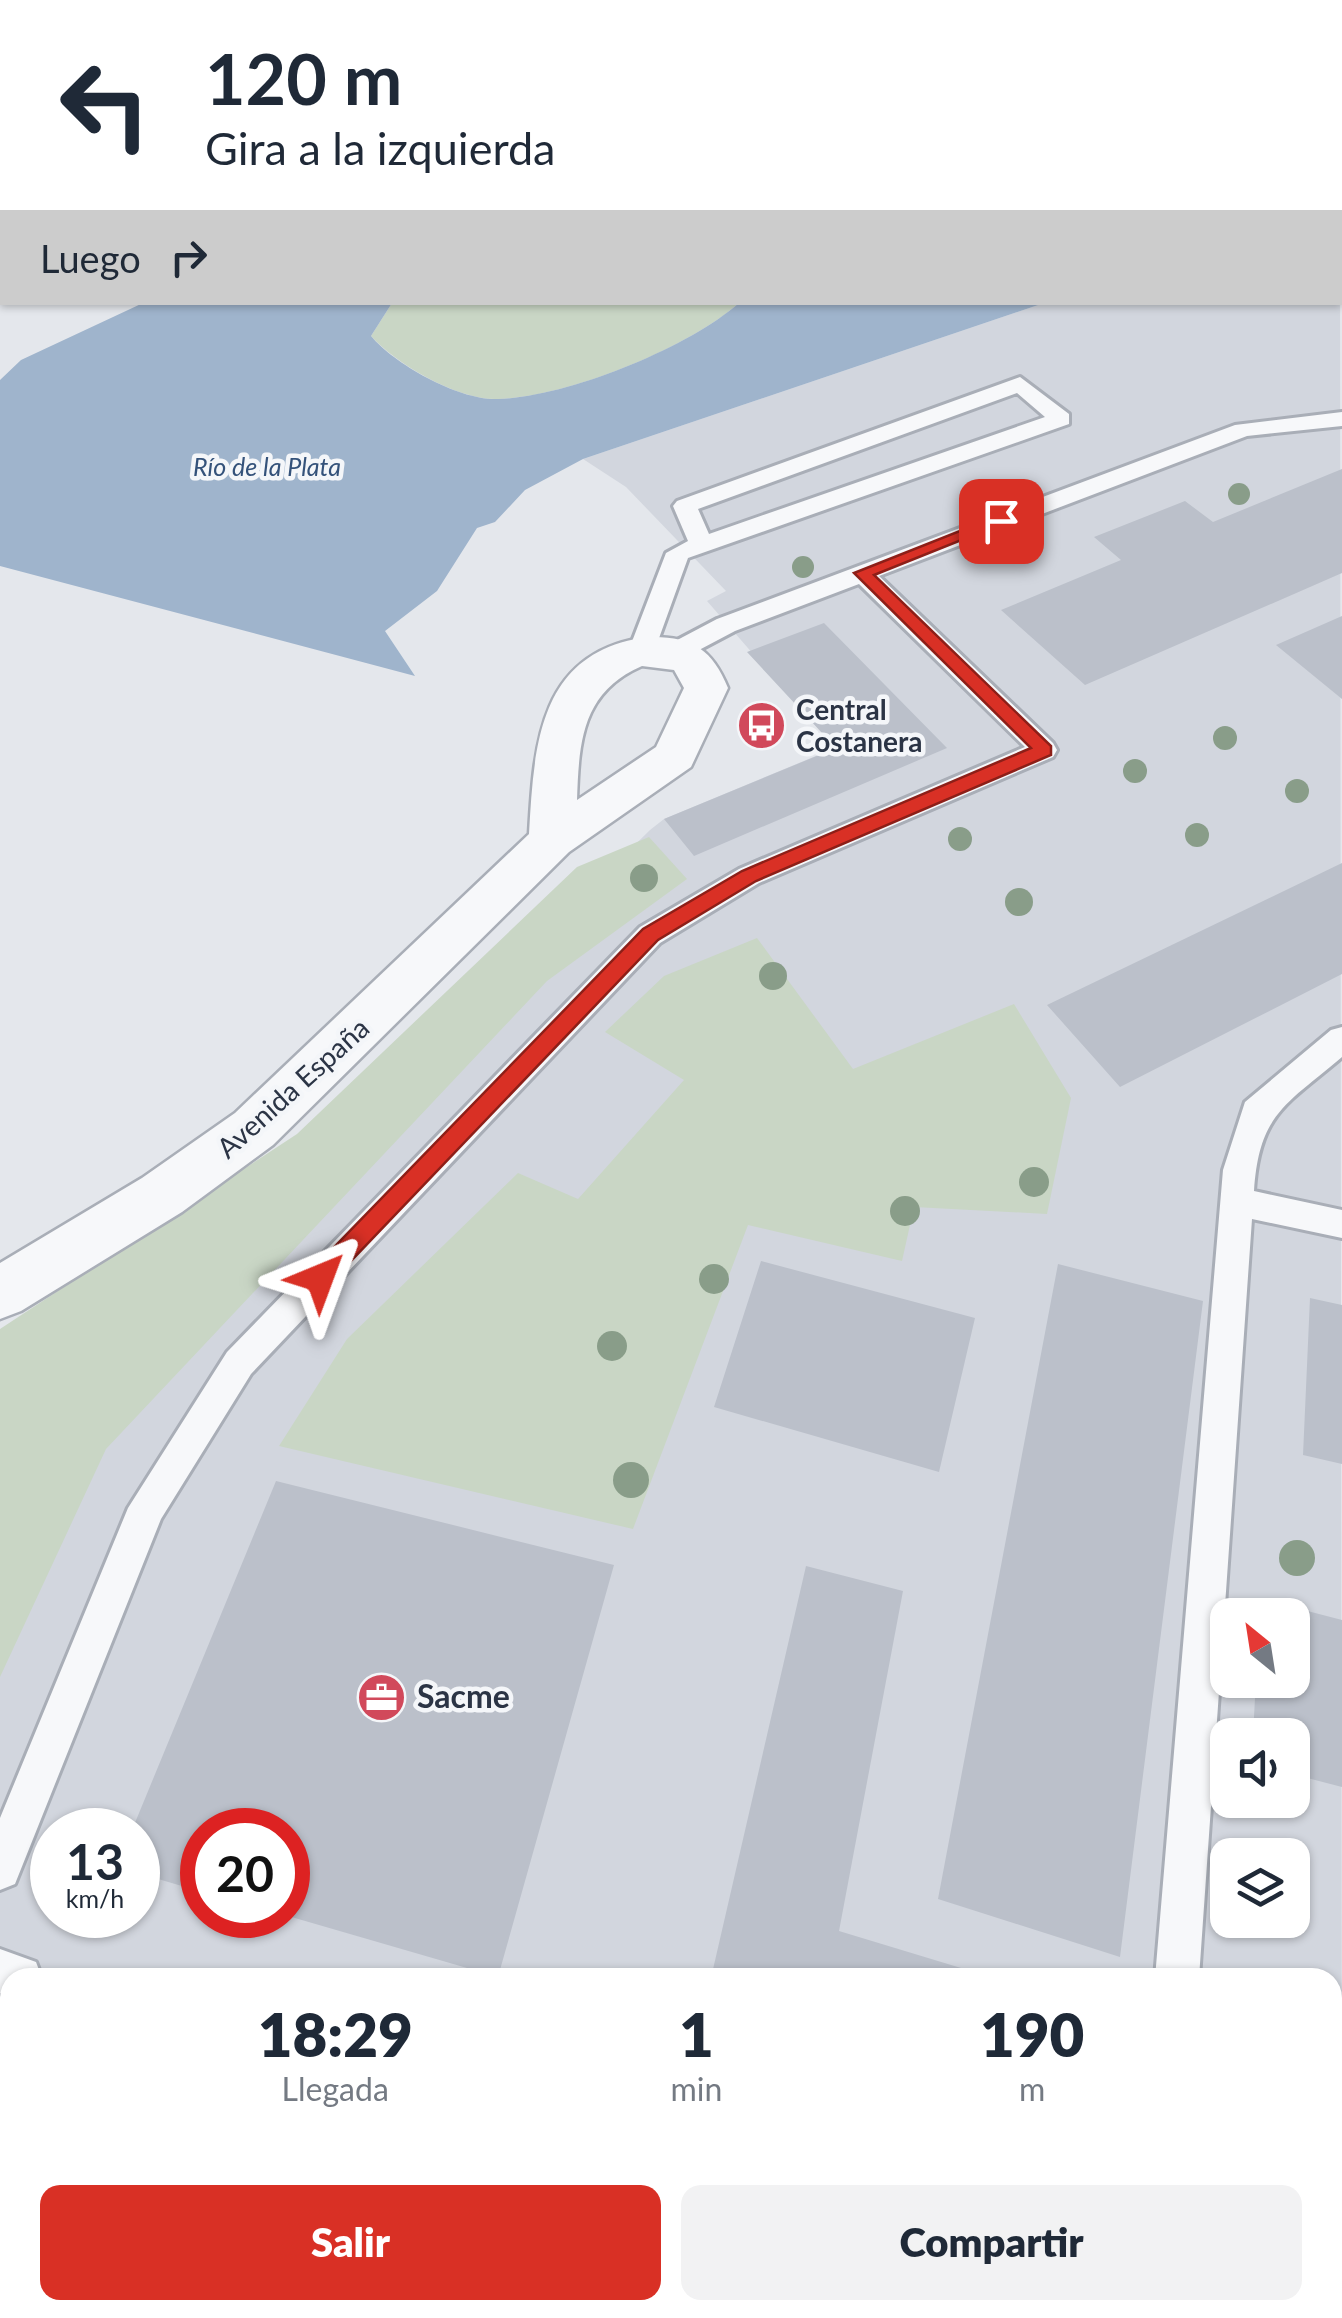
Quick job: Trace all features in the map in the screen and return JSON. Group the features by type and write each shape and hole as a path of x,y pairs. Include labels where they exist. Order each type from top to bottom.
{"street":[{"name":"Avenida España","path":"0,1293 162,1195 254,1129 552,840 674,756 706,688 697,665 657,652"},
{"path":"552,840 558,746 584,680 607,663 657,652"}],"lane":[{"path":"657,652 678,553 1061,419 1020,384 685,506 700,544"},
{"path":"657,652 1243,430 1342,418"},
{"path":"0,1869 147,1508 239,1363 650,935 749,876 1044,750 862,573"},
{"path":"1178,1968 1238,1170 1256,1111 1342,1038"},
{"path":"1237,1202 1342,1224"}],"shaded area":[{"path":"1038,305 1340,305 1342,1968 0,1968 0,1419 141,1331 650,830 664,819 835,748 707,601 726,591 626,487 583,459"}],"green space":[{"path":"391,305 736,305 690,337 626,367 558,389 498,399 465,394 429,379 371,336"},
{"path":"649,837 687,879 547,981 106,1449 0,1677 0,1329 297,1134 577,867"},
{"path":"757,938 853,1069 1014,1004 1071,1098 1047,1214 914,1207 902,1261 748,1225 633,1529 279,1446 347,1339 518,1173 578,1199 684,1080 605,1032 664,976"}],"water":[{"name":"Río de la Plata","path":"139,305 391,305 371,336 382,347 429,379 465,394 498,399 558,389 625,367 690,337 736,305 1038,305 583,459 525,490 495,522 477,528 437,591 385,631 415,676 0,566 0,380 21,360"}],"building":[{"path":"1342,469 1342,573 1085,685 1001,610 1121,560 1094,537 1185,501 1213,522"},
{"path":"1342,616 1342,699 1276,645"},
{"path":"824,623 947,748 694,856 664,819 836,748 747,652"},
{"path":"1342,863 1342,974 1120,1087 1047,1005"},
{"path":"761,1261 975,1318 939,1472 714,1407"},
{"path":"1058,1264 1203,1301 1120,1957 938,1899"},
{"path":"1310,1298 1342,1305 1342,1464 1303,1455"},
{"name":"Sacme","path":"276,1481 614,1565 501,1968 467,1968 310,1922 310,1808 180,1808 180,1885 160,1880 160,1808 141,1808"},
{"path":"806,1566 903,1591 839,1931 961,1968 713,1968"},
{"path":"1310,1612 1342,1620 1342,1787 1310,1779 1310,1718 1254,1718 1255,1698 1310,1698"}],"place":[{"name":"Central Costanera","path":"761,726"},
{"name":"Sacme","path":"382,1697"}],"route":[{"path":"320,1278 650,935 749,876 1044,750 862,573 1001,521"}]}
